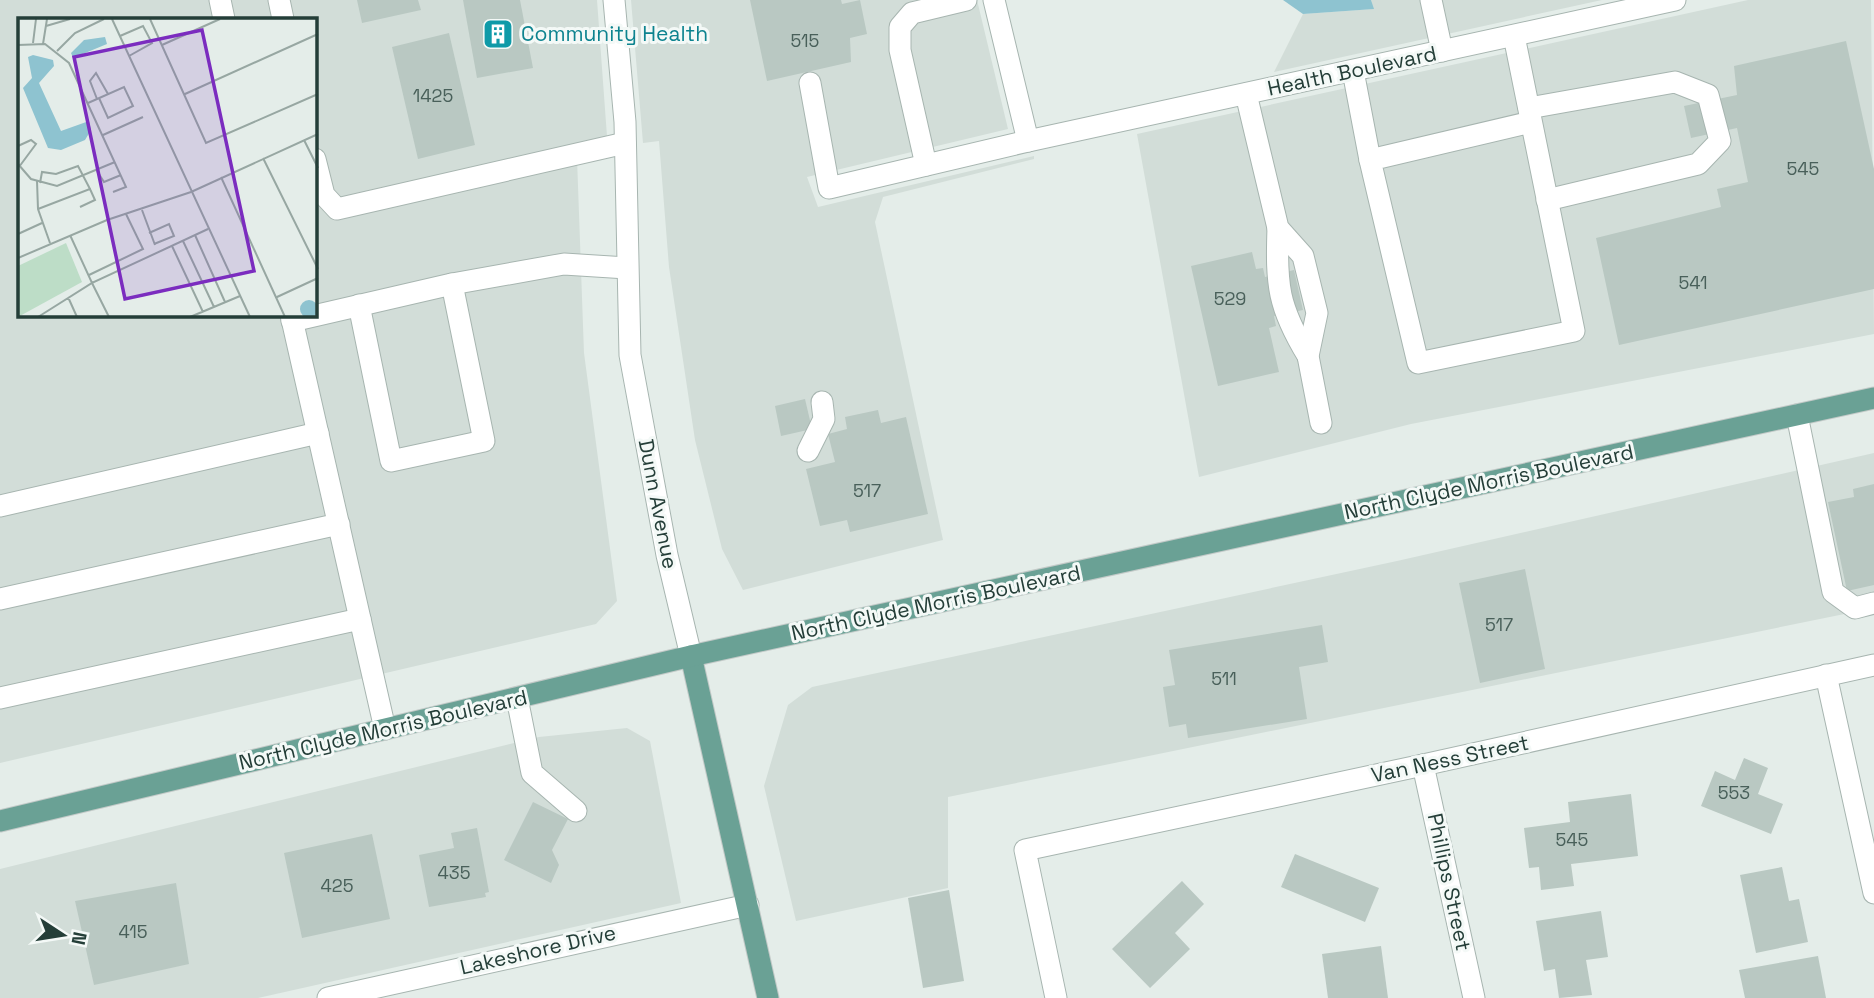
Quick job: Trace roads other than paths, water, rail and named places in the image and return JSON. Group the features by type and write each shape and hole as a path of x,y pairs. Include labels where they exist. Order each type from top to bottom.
{"main road":[{"name":"North Clyde Morris Boulevard","path":"0,821 691,656 1874,398"},
{"name":"Dunn Avenue","path":"691,656 768,998"}],"street":[{"path":"219,0 224,18"},
{"path":"279,0 284,18"},
{"name":"Dunn Avenue","path":"614,0 625,143 630,355 667,555 691,656"},
{"path":"926,165 900,50 901,27 912,13 966,0"},
{"path":"995,0 1028,141"},
{"path":"1431,0 1442,51"},
{"name":"Health Boulevard","path":"810,83 829,188 1028,141 1675,0"},
{"path":"1353,71 1370,160 1418,363 1574,331 1514,36"},
{"path":"1370,160 1530,115 1675,82 1708,95 1720,141 1698,164 1547,200"},
{"path":"1247,94 1278,228 1276,272 1286,320 1308,356 1321,423"},
{"path":"317,167 324,195 337,209 625,143"},
{"path":"1278,228 1303,256 1317,313 1308,356"},
{"path":"317,313 452,284 564,264 627,268"},
{"path":"359,305 391,461 484,441 452,284"},
{"path":"292,318 385,729"},
{"path":"808,451 824,419 822,402"},
{"path":"1797,415 1833,592 1855,608 1874,603"},
{"path":"0,506 318,433"},
{"path":"0,599 339,524"},
{"path":"0,698 360,619"},
{"name":"Van Ness Street","path":"1056,998 1025,850 1874,665"},
{"path":"1826,676 1874,893"},
{"path":"517,698 533,772 576,811"},
{"name":"Phillips Street","path":"1423,765 1474,998"},
{"name":"Lakeshore Drive","path":"328,998 748,905"}],"water":[{"path":"1283,0 1371,0 1374,9 1303,14"}],"place":[{"name":"Community Health","path":"498,34"}]}
